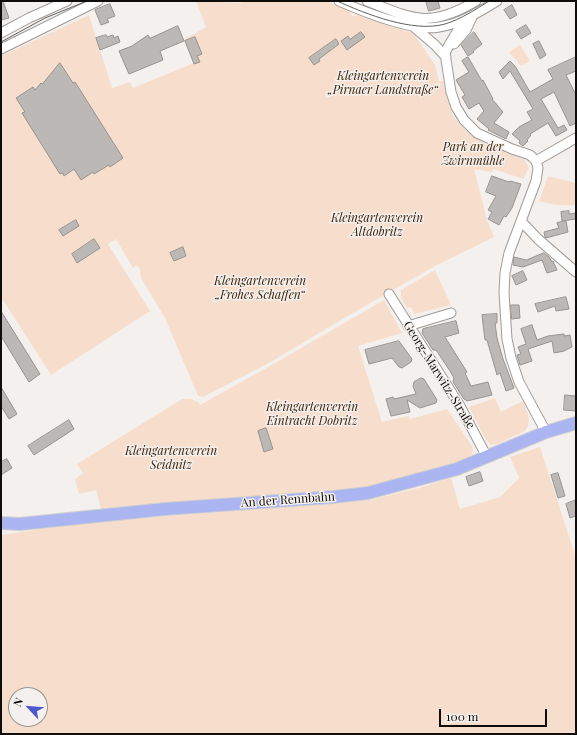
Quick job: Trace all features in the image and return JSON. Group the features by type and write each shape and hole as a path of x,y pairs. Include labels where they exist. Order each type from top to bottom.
{"main road":[{"name":"An der Rennbahn","path":"1,529 20,524 165,509 333,497 368,493 457,469 546,432 576,423"},
{"name":"An der Rennbahn","path":"1,523 20,524"}],"street":[{"path":"1,33 64,1"},
{"path":"1,50 98,1"},
{"path":"339,1 390,20 426,28 439,27 455,23 473,15"},
{"path":"367,1 409,17 428,19 450,14 476,1"},
{"path":"497,1 483,3 473,15 465,20 457,30 445,53 451,92 456,107 464,120 477,133 512,149 530,155 536,162 538,168 536,181 510,251 504,273 507,339 511,358 519,382 546,432"},
{"path":"413,26 435,45 446,57"},
{"path":"536,162 576,138"},
{"path":"521,221 538,239 576,272"},
{"name":"Georg-Marwitz-Straße","path":"389,294 460,406 488,457"},
{"path":"408,326 451,313"}],"green space":[{"path":"196,1 240,3 245,1 326,1 349,10 352,16 358,15 413,33 435,65 439,81 443,81 453,116 466,131 486,144 525,160 529,168 523,179 494,169 491,172 474,169 487,220 494,237 435,266 269,363 203,397 198,396 165,318 141,278 140,270 137,265 133,268 116,239 108,244 150,311 51,375 1,297 1,56 89,15 112,88 130,82 133,88 194,63 184,40 206,27"},
{"path":"520,45 530,61 521,66 509,52"},
{"path":"548,176 576,183 576,205 558,205 539,201"},
{"path":"435,270 451,305 414,314 411,307 407,308 401,298 401,290"},
{"path":"384,300 402,333 358,346 382,422 408,416 410,419 447,409 472,446 473,452 469,457 460,462 406,478 364,488 327,492 101,509 96,490 79,494 75,479 83,473 77,464 182,399 191,399 198,402 200,405"},
{"path":"495,398 501,412 523,401 529,424 525,431 497,444 491,445 486,440 469,407"},
{"path":"540,447 576,558 576,734 1,734 1,535 82,523 370,500 419,488 451,478 460,509 500,497 519,478 510,457"}],"building":[{"path":"1,1 3,1 9,18 1,20"},
{"path":"426,1 438,1 440,8 429,11"},
{"path":"110,4 115,16 107,19 109,22 101,25 95,10"},
{"path":"512,5 517,15 510,19 504,10"},
{"path":"526,25 531,33 521,39 516,31"},
{"path":"178,26 184,41 160,51 163,60 129,74 119,51 132,46 148,35 150,38"},
{"path":"361,32 365,37 347,50 341,41 348,36 350,39"},
{"path":"474,32 482,44 468,56 461,45"},
{"path":"106,35 107,37 113,35 114,38 118,36 120,42 100,50 96,38"},
{"path":"195,37 202,54 197,56 200,62 194,64 185,41"},
{"path":"336,39 339,44 319,59 320,61 314,65 309,58"},
{"path":"539,41 546,55 540,59 533,44"},
{"path":"468,57 482,81 483,80 492,99 503,112 494,123 509,132 506,139 488,130 489,129 477,119 484,111 479,103 469,109 462,97 465,95 456,80 469,72 462,61"},
{"path":"576,57 576,71 566,75 576,95 576,123 570,126 554,92 541,99 558,128 564,125 567,130 556,136 548,123 530,134 531,135 527,140 528,141 523,146 512,134 519,127 532,120 527,112 533,109 510,71 503,79 499,72 510,61 515,66 530,92 553,79 548,70"},
{"path":"60,63 73,83 75,82 123,158 110,167 109,165 94,174 93,172 81,180 74,169 64,176 63,173 60,174 22,113 25,112 16,98 33,87 35,90"},
{"path":"492,176 521,184 512,208 506,217 504,216 499,225 488,219 492,212 488,210 496,196 486,192"},
{"path":"569,211 569,214 576,213 576,219 562,221 561,212"},
{"path":"76,220 79,226 63,236 59,230"},
{"path":"566,221 568,232 545,237 544,232 559,228 557,223"},
{"path":"94,239 100,248 77,263 72,254"},
{"path":"183,247 186,256 174,261 170,253"},
{"path":"544,253 552,262 553,261 557,270 547,273 542,260 523,267 513,265 514,257 526,260"},
{"path":"523,271 527,280 516,285 512,276"},
{"path":"566,297 569,309 556,311 555,306 538,312 535,304"},
{"path":"511,305 519,305 520,318 512,319"},
{"path":"1,311 40,374 29,382 1,336"},
{"path":"497,314 497,323 495,323 497,338 514,388 506,391 500,373 497,375 487,340 485,340 483,324 482,315"},
{"path":"456,321 459,333 445,337 467,372 465,373 471,386 488,382 492,395 467,401 464,399 453,382 454,378 450,371 436,350 433,350 422,333 423,329"},
{"path":"532,325 537,340 548,336 564,334 564,336 570,335 572,347 564,351 554,353 552,341 528,349 532,361 520,365 517,355 521,354 518,347 526,344 521,329"},
{"path":"399,341 412,359 411,362 402,368 399,367 392,358 369,364 365,350"},
{"path":"421,378 424,379 437,400 436,403 420,408 407,400 410,412 391,416 386,399 393,397 394,399 416,394 413,386 414,382"},
{"path":"1,387 17,414 9,419 1,406"},
{"path":"565,395 576,396 576,411 564,410"},
{"path":"69,420 74,429 34,455 28,446"},
{"path":"266,428 273,449 264,452 258,431"},
{"path":"7,459 12,468 1,475 1,462"},
{"path":"480,472 483,481 469,486 466,477"},
{"path":"558,473 565,496 558,498 551,475"},
{"path":"576,500 576,516 570,518 566,504"}],"tram line":[{"path":"1,42 45,18 87,1"},
{"path":"337,1 390,21 419,26 445,24 457,20 489,1"}],"park label":[{"name":"Kleingartenverein „Pirnaer Landstraße“","path":"383,83"},
{"name":"Park an der Zwirnmühle","path":"473,154"},
{"name":"Kleingartenverein Altdobritz","path":"377,225"},
{"name":"Kleingartenverein „Frohes Schaffen“","path":"260,288"},
{"name":"Kleingartenverein Eintracht Dobritz","path":"312,414"},
{"name":"Kleingartenverein Seidnitz","path":"171,458"}]}
